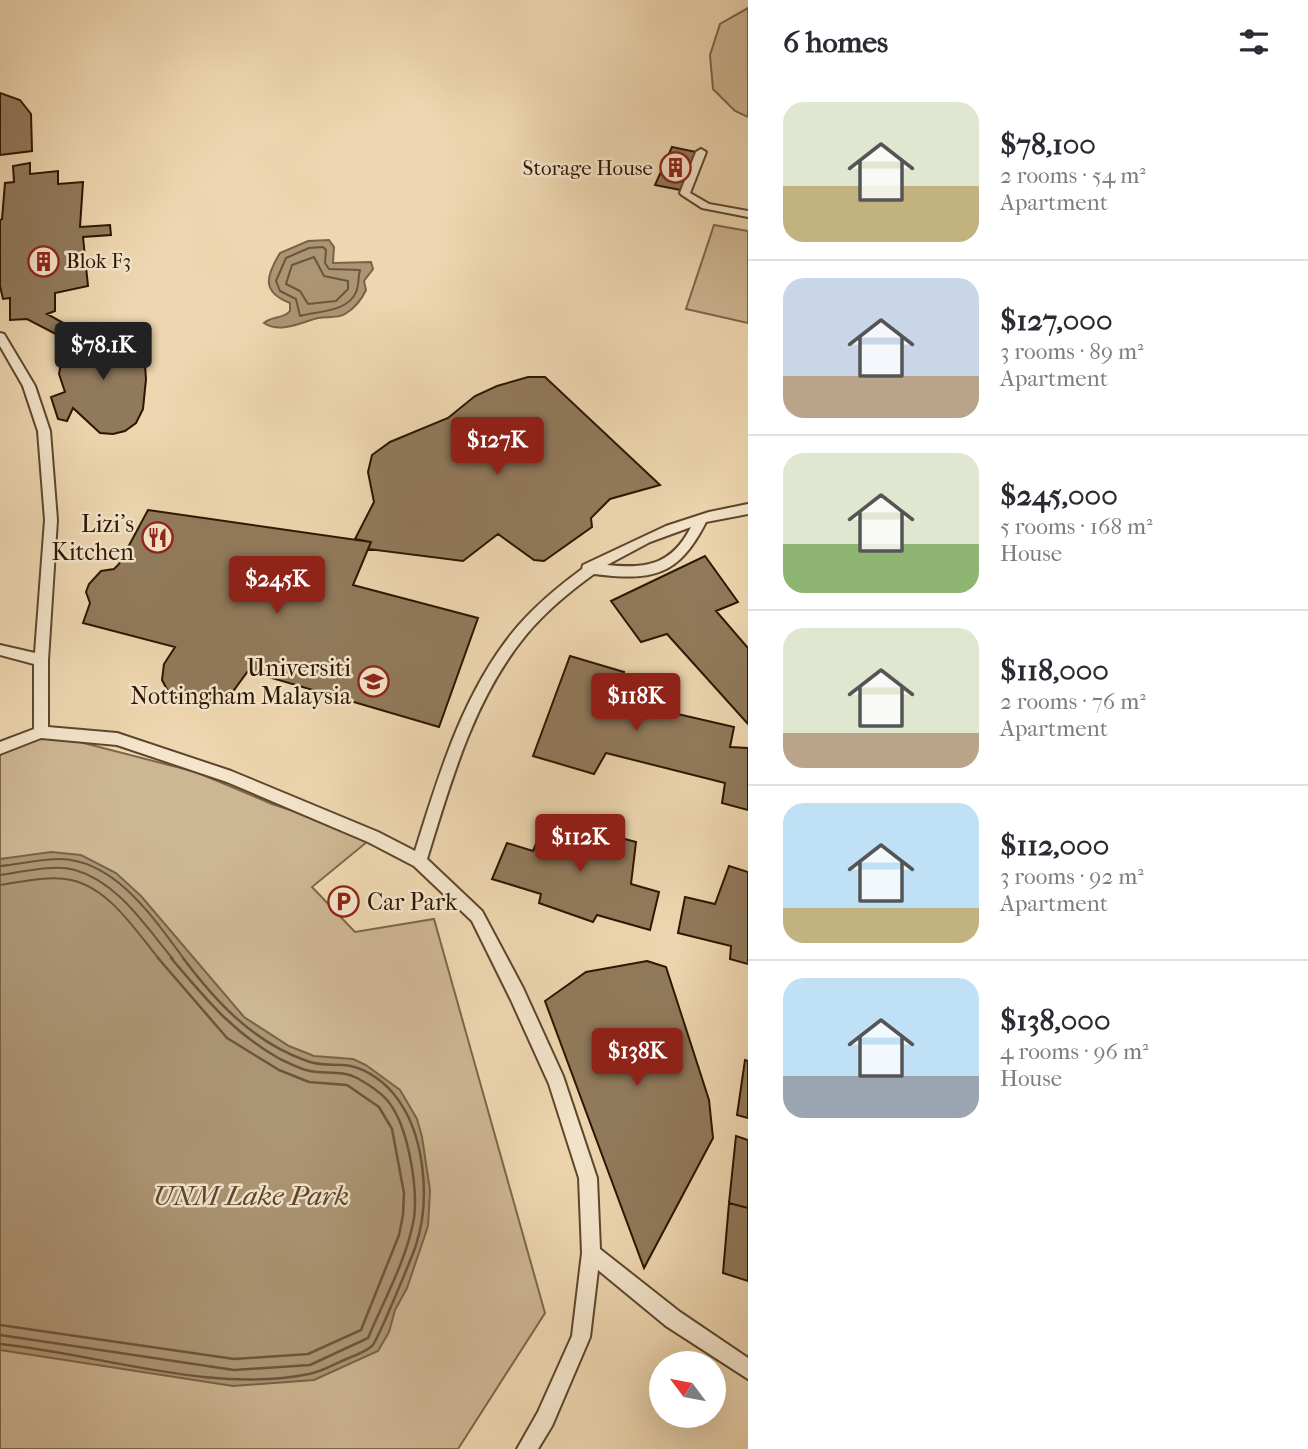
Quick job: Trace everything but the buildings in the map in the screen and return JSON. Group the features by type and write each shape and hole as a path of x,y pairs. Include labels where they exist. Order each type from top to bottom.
{"lane":[{"path":"701,152 685,192 688,197 697,202 748,214"},
{"path":"0,337 29,386 44,431 51,520 41,660 41,732"},
{"path":"419,861 449,765 472,709 487,680 539,610 588,568 625,548 701,520 748,509"},
{"path":"588,568 634,572 649,570 678,556 701,520"},
{"path":"0,650 41,660"},
{"path":"0,748 41,732 117,739 230,777 373,837 419,861 477,916 517,994 557,1083 588,1178 592,1253 581,1337 545,1419 527,1449"},
{"path":"592,1253 673,1319 748,1369"}],"green space":[{"path":"748,8 748,117 735,111 713,89 710,55 720,24"},
{"path":"714,225 748,231 748,323 686,309"},
{"name":"UNM Lake Park","path":"41,732 196,772 272,804 373,837 312,887 355,932 434,919 545,1313 458,1449 0,1449 0,748"}],"water":[{"path":"329,240 334,247 333,263 371,262 373,269 364,281 366,290 355,307 342,316 318,318 284,327 264,323 290,311 290,303 274,294 270,288 269,276 280,253 308,241"},
{"path":"51,852 81,855 116,873 141,896 244,1017 289,1046 314,1056 353,1059 366,1065 400,1090 417,1119 422,1137 430,1190 428,1226 407,1288 378,1351 314,1380 233,1386 0,1350 0,859"}],"place":[{"name":"Storage House","path":"676,168"},
{"name":"Blok F3","path":"43,261"},
{"name":"Lizi's Kitchen","path":"157,538"},
{"name":"Universiti Nottingham Malaysia","path":"374,682"},
{"name":"Car Park","path":"344,902"}]}
